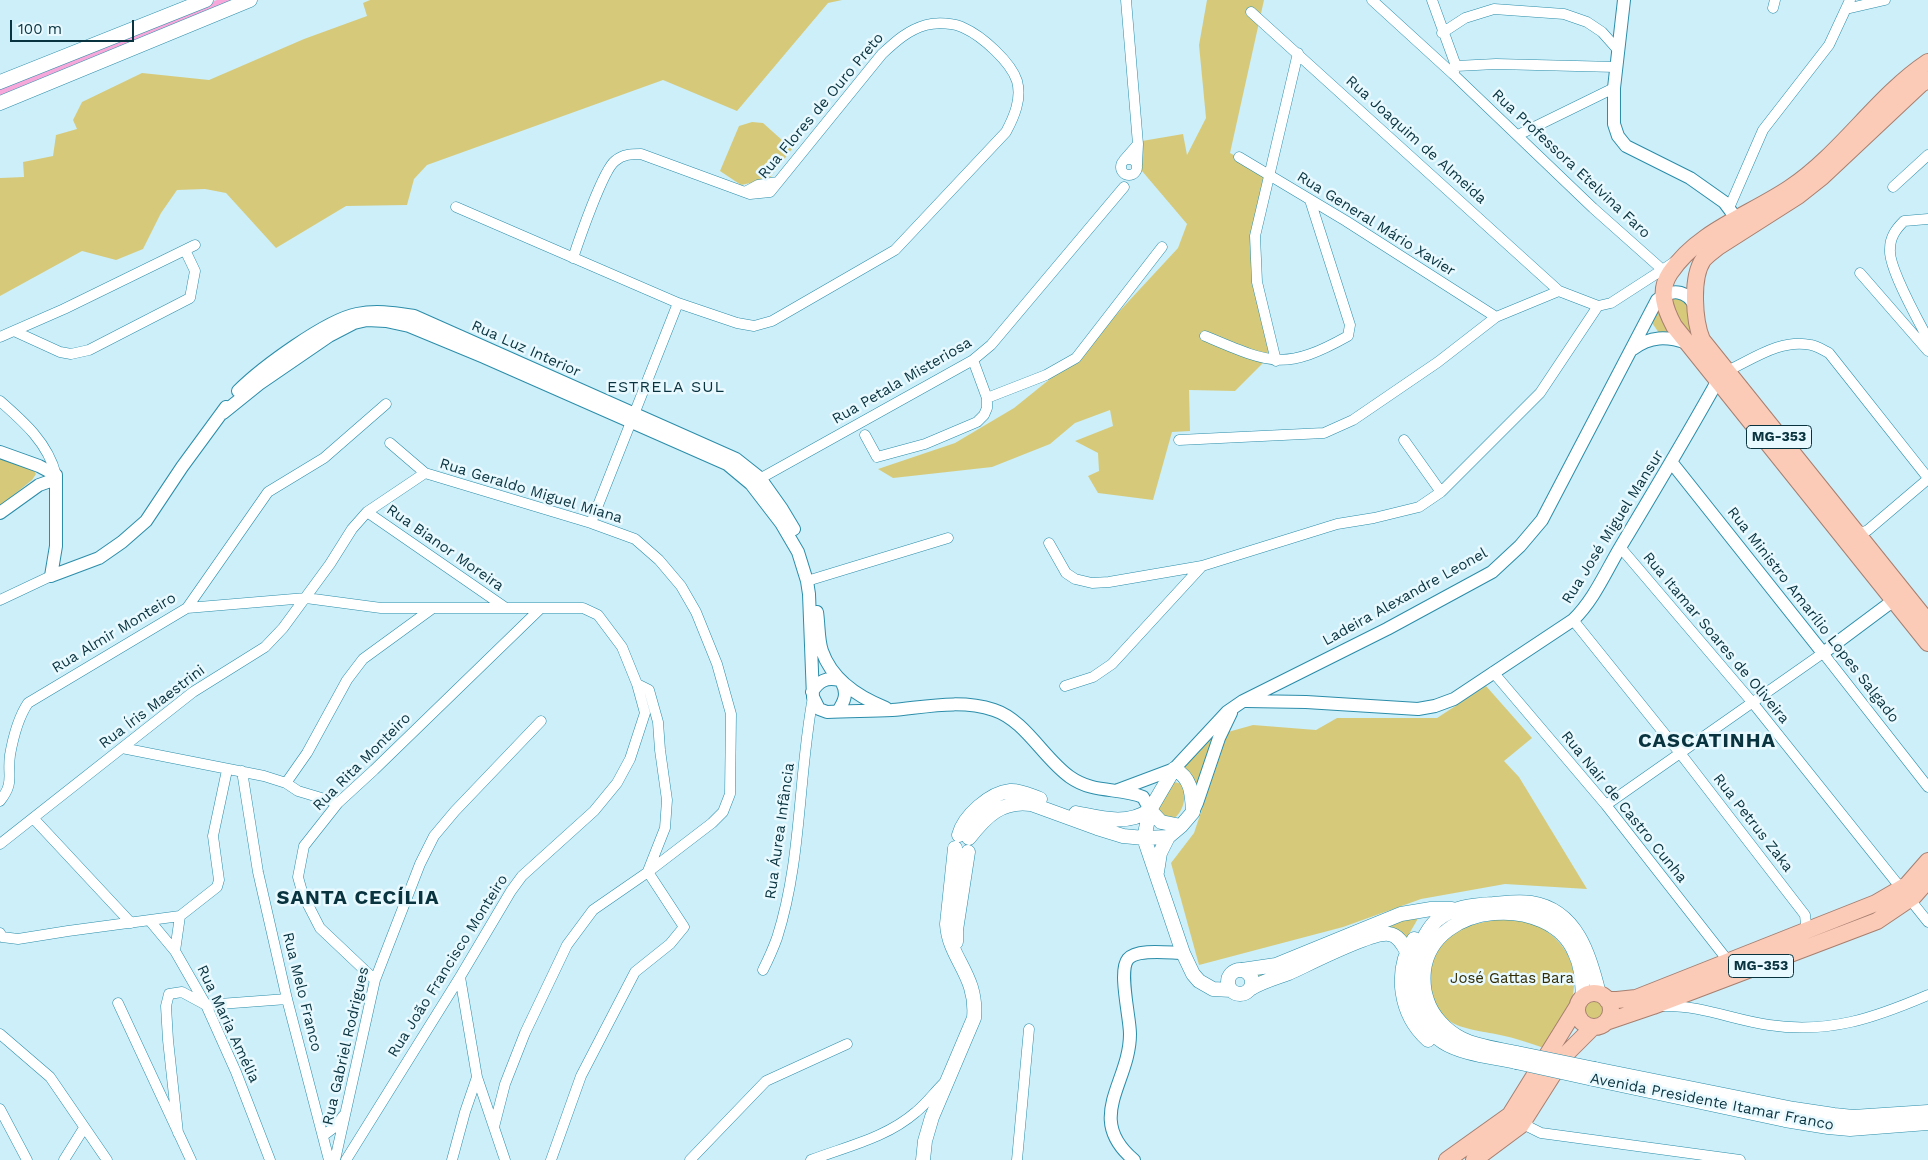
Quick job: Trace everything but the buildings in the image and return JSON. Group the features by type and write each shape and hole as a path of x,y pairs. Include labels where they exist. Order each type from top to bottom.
{"main road":[{"path":"0,82 206,0"},
{"path":"0,103 250,0"},
{"path":"1663,295 1665,272 1692,247 1715,231 1733,213 1761,206 1792,186 1854,132 1908,76 1928,62"},
{"name":"MG-353","path":"1928,80 1921,84 1822,177 1798,196 1708,255 1703,261 1699,272 1695,301 1695,321 1702,340 1723,376 1731,396 1897,594 1928,622"},
{"path":"1695,301 1693,283 1698,260 1712,244 1735,228 1737,224 1733,213"},
{"name":"MG-353","path":"1663,295 1665,310 1687,343 1723,376 1862,534 1928,642"},
{"path":"1157,872 1160,853 1168,837 1193,812 1189,782 1174,769"},
{"name":"Ladeira Alexandre Leonel","path":"1144,838 1150,810 1174,769"},
{"path":"923,1160 927,1132 971,1030 974,1018 973,993 961,962 947,934 947,924 963,843 961,827 973,811 999,794 1008,791 1027,794 1070,811 1115,820 1137,818 1150,810 1161,822 1181,826"},
{"path":"963,843 993,812 1005,806 1021,803 1031,804 1123,836 1139,846 1151,858"},
{"path":"1123,836 1144,838 1168,837"},
{"path":"1144,838 1183,953 1199,981 1213,989 1231,990 1241,994 1261,982 1288,974 1373,935 1391,934 1399,938 1407,952"},
{"name":"MG-353","path":"1592,1000 1636,998 1876,903 1906,894 1928,861"},
{"name":"MG-353","path":"1474,1160 1516,1130 1566,1054 1600,1025 1876,921 1906,894 1928,880"},
{"name":"Avenida Presidente Itamar Franco","path":"1516,1058 1501,1059 1459,1049 1443,1042 1433,1034 1419,1015 1413,994 1413,968 1420,946 1434,922 1446,913 1456,909 1486,904 1530,903 1547,907 1558,913 1576,932 1587,951 1592,963 1592,1000"},
{"path":"1199,981 1223,978 1237,972 1276,965 1401,914 1431,909 1456,909"},
{"name":"Avenida Presidente Itamar Franco","path":"1592,1000 1582,978 1575,951 1567,939 1557,928 1546,921 1528,915 1511,913 1468,918 1448,928 1434,943 1425,966 1423,986 1428,1003 1444,1027 1464,1040 1516,1058 1594,1074 1834,1116 1853,1117 1928,1112"},
{"path":"1434,922 1420,931 1407,952 1404,962 1402,992 1408,1015 1422,1034 1432,1043 1455,1056 1471,1059 1501,1059"},
{"path":"1237,972 1251,977 1250,989"},
{"path":"1231,990 1228,983 1237,972"},
{"path":"1592,1000 1610,1004 1610,1014 1600,1025 1588,1026 1578,1016 1592,1000"},
{"path":"1448,1160 1510,1115 1592,1000"},
{"name":"Avenida Presidente Itamar Franco","path":"1594,1074 1776,1118 1828,1127 1850,1129 1928,1123"}],"street":[{"path":"1126,0 1138,144 1136,168"},
{"name":"Rua Professora Etelvina Faro","path":"1372,0 1454,70 1593,208 1665,272"},
{"name":"Rua Professora Etelvina Faro","path":"1432,0 1454,70"},
{"path":"1624,0 1614,88 1614,124 1618,136 1626,146 1690,178 1733,213 1763,130 1829,45 1848,4 1885,0"},
{"path":"1442,32 1465,18 1494,9 1564,14 1587,22 1602,32 1618,50"},
{"name":"Rua Joaquim de Almeida","path":"1251,12 1559,291"},
{"name":"Rua Flores de Ouro Preto","path":"456,207 572,258 678,303 737,323 754,326 762,325 895,250 1006,132 1014,115 1018,98 1017,81 1008,64 975,34 962,26 928,24 900,37 882,54 770,192 760,194 745,192 641,154 627,154 614,161 599,190 572,258"},
{"path":"1276,361 1257,282 1255,236 1298,53"},
{"path":"1454,70 1496,64 1616,66"},
{"path":"1518,135 1614,88"},
{"path":"1124,188 1123,165 1138,144"},
{"path":"1892,187 1928,155"},
{"name":"Rua General Mário Xavier","path":"1239,157 1496,317"},
{"path":"1123,165 1128,159 1133,160 1136,168"},
{"name":"Rua Petala Misteriosa","path":"756,481 973,360 991,345 1124,188 1136,168"},
{"path":"1205,336 1252,356 1276,361 1301,358 1348,336 1350,325 1310,200"},
{"path":"1928,219 1904,221 1894,232 1890,248 1891,263 1928,339"},
{"path":"0,337 64,309 196,245"},
{"path":"987,398 1046,376 1076,358 1162,247"},
{"path":"14,331 60,352 71,354 89,350 190,298 196,271 185,250"},
{"path":"1179,440 1324,433 1368,410 1438,362 1496,317 1559,291 1598,306 1611,303 1665,272"},
{"path":"1860,273 1928,351"},
{"path":"1663,295 1669,292 1682,293 1695,301"},
{"name":"Ladeira Alexandre Leonel","path":"1174,769 1227,712 1239,704 1387,629 1492,572 1520,546 1542,520 1657,300 1663,295"},
{"path":"591,523 678,303"},
{"path":"1049,543 1066,573 1075,579 1092,583 1202,566 1337,524 1374,518 1419,507 1441,492 1540,393 1598,306"},
{"name":"Rua Luz Interior","path":"51,576 99,558 146,522 182,466 223,413 256,381 328,336 354,323 367,320 386,321 409,326 633,418 727,464 756,481 798,552 811,580 822,651 840,682"},
{"path":"1631,351 1642,342 1650,339 1669,338 1687,343"},
{"path":"1723,376 1770,350 1791,343 1812,345 1829,353 1928,478 1862,534"},
{"path":"865,435 877,457 926,444 977,422 984,415 987,408 987,398 973,360"},
{"name":"Rua José Miguel Mansur","path":"1239,704 1306,702 1418,708 1435,706 1454,698 1573,620 1595,591 1672,463 1706,401 1723,376"},
{"path":"1706,401 1720,395 1731,396"},
{"path":"0,401 42,443 56,477 56,546 51,576 0,600"},
{"name":"Rua Almir Monteiro","path":"0,801 9,788 10,756 21,714 28,703 187,608 268,492 324,458 386,404"},
{"path":"1404,440 1441,492"},
{"name":"Rua Geraldo Miguel Miana","path":"390,444 425,473 591,523 634,539 659,560 681,586 696,612 717,664 731,714 730,794 723,812 712,823 648,872 593,910 567,945 525,1033 505,1084 494,1127"},
{"path":"0,452 39,466 56,477"},
{"name":"Rua Ministro Amarílio Lopes Salgado","path":"1672,463 1928,787"},
{"path":"39,466 39,484"},
{"name":"Rua Íris Maestrini","path":"0,844 193,692 265,647 283,628 306,598 352,529 367,512 425,473"},
{"path":"0,513 39,484 56,477"},
{"name":"Rua Bianor Moreira","path":"367,512 506,608"},
{"path":"811,580 948,538"},
{"name":"Rua Itamar Soares de Oliveira","path":"1620,548 1752,702 1928,922"},
{"path":"1065,686 1093,677 1112,664 1202,566"},
{"name":"Rua Luz Interior","path":"811,580 809,594 812,695"},
{"path":"1606,805 1823,653 1897,594"},
{"name":"Rua João Francisco Monteiro","path":"187,608 306,598 381,608 583,608 598,616 622,647 637,684 645,713 630,759 618,783 594,811 522,876 511,891 346,1160"},
{"path":"286,783 307,753 347,680 363,659 434,608"},
{"name":"Rua Rita Monteiro","path":"376,980 320,928 303,895 298,877 304,846 338,802 540,609"},
{"name":"Rua Petrus Zaka","path":"1573,620 1680,753 1805,915 1806,925 1804,931"},
{"name":"Rua Nair de Castro Cunha","path":"1493,672 1606,805 1729,962"},
{"path":"832,712 819,709 812,695 818,684 831,678 879,706 891,710"},
{"path":"832,712 845,698 844,688 840,682"},
{"path":"551,1160 581,1076 635,972 670,944 684,927 648,872 665,828 667,800 658,722 649,690 637,684"},
{"name":"Rua Áurea Infância","path":"764,970 776,939 792,868 812,695"},
{"path":"808,723 817,716 832,712 891,710 966,704 996,711 1013,720 1069,776 1088,786 1102,790 1118,790 1143,797 1150,810"},
{"path":"1193,812 1219,738 1239,704"},
{"name":"Rua Gabriel Rodrigues","path":"335,1160 376,980 420,864 434,836 455,811 540,721"},
{"path":"122,748 227,770 242,771 286,783 298,791 338,802"},
{"path":"1118,790 1174,769"},
{"path":"0,933 2,937 18,939 68,930 180,916 217,887 219,880 213,836 227,770"},
{"name":"Rua Melo Franco","path":"242,771 258,872 287,999 329,1160"},
{"path":"34,818 131,922"},
{"path":"175,951 180,916"},
{"name":"Rua Maria Amélia","path":"150,921 175,951 206,1005 236,1072 270,1160"},
{"path":"1134,1160 1127,1154 1112,1132 1109,1112 1129,1047 1130,1033 1124,972 1126,961 1130,956 1146,952 1183,953"},
{"path":"460,977 477,1077 505,1160"},
{"path":"178,1134 168,1040 166,1006 169,994 182,992 206,1005 287,999"},
{"path":"1653,1006 1681,1006 1769,1025 1804,1028 1837,1026 1863,1020 1888,1012 1928,995"},
{"path":"118,1002 191,1160"},
{"path":"1017,1160 1029,1029"},
{"path":"0,1034 50,1077 107,1160"},
{"path":"690,1160 766,1081 847,1044"},
{"path":"452,1160 464,1112 477,1077"},
{"path":"811,1160 867,1142 884,1133 916,1112 948,1080"},
{"path":"0,1109 28,1160"},
{"path":"324,1135 336,1126 346,1111"},
{"path":"1525,1119 1529,1127 1541,1133 1740,1160"},
{"path":"64,1160 84,1128"}],"green space":[{"path":"370,0 842,0 828,3 737,111 663,80 427,165 414,179 407,205 346,206 276,248 226,193 205,189 177,190 161,213 143,249 116,260 82,251 0,296 0,178 24,177 23,162 53,156 56,135 77,129 73,120 82,102 142,73 209,80 304,39 367,16 363,3"},
{"path":"1207,0 1264,0 1230,153 1270,175 1261,208 1257,282 1274,352 1235,391 1189,390 1190,431 1172,432 1153,500 1098,493 1088,476 1099,471 1098,453 1075,441 1113,426 1110,410 1075,423 1050,444 992,467 893,478 878,469 955,443 1014,408 1076,358 1178,248 1187,224 1142,171 1142,141 1183,134 1187,155 1206,118 1199,45"},
{"path":"752,122 763,123 792,149 769,179 741,185 720,171 739,126"},
{"path":"1669,298 1678,298 1688,303 1696,339 1673,316"},
{"path":"1657,308 1674,333 1659,333 1650,320"},
{"path":"0,456 34,471 36,474 32,480 0,506"},
{"path":"1486,686 1532,738 1504,761 1519,777 1587,889 1505,884 1421,899 1343,927 1199,965 1171,863 1194,833 1228,732 1253,725 1316,730 1337,718 1437,718"},
{"path":"1218,728 1199,788 1181,770 1200,751"},
{"path":"1175,782 1184,785 1185,795 1182,809 1172,820 1158,813 1172,784"},
{"path":"1420,915 1405,941 1392,931 1258,979 1258,973 1401,916"},
{"name":"José Gattas Bara","path":"1494,920 1521,920 1537,926 1556,939 1564,948 1569,958 1573,969 1573,994 1565,1015 1544,1048 1457,1025 1445,1018 1432,1001 1429,979 1430,968 1438,947 1455,931"},
{"path":"1593,999 1601,1003 1605,1011 1601,1019 1593,1023 1585,1019 1581,1011 1585,1003"}],"waterway":[{"path":"0,92 229,0"}],"district":[{"name":"ESTRELA SUL","path":"666,387"},
{"name":"CASCATINHA","path":"1707,741"},
{"name":"SANTA CECÍLIA","path":"358,898"}]}
